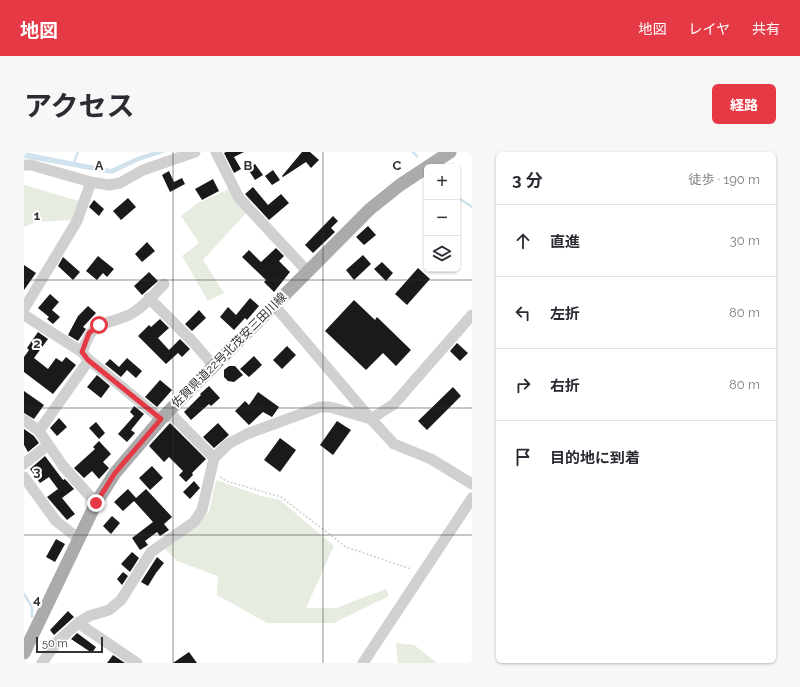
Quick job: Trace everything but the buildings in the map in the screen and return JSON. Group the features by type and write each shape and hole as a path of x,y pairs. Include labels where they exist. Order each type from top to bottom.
{"main road":[{"name":"佐賀県道22号北茂安三田川線","path":"24,653 78,538 96,503 115,473 161,419 370,209 400,185 450,152"}],"street":[{"path":"24,165 31,165 90,182 109,185 120,183 143,170 195,152"},
{"path":"216,152 239,198 307,271"},
{"path":"24,309 78,221 90,182"},
{"path":"39,431 85,356 89,333 99,325 130,314 164,284"},
{"path":"149,298 194,343 214,366"},
{"path":"274,305 394,444 432,459 472,484"},
{"path":"24,315 85,356 161,419 172,415 214,458"},
{"path":"42,663 57,642 78,623 89,616 109,610 121,600 151,552 194,522 202,510 214,458 228,444 247,434 320,407 330,407 371,419 394,404 472,315"},
{"path":"24,420 39,431 63,466 96,503"},
{"path":"24,464 48,446"},
{"path":"24,477 56,521 78,538"},
{"path":"363,663 472,498"},
{"path":"78,623 137,663"}],"path":[{"path":"211,470 226,481 281,497 346,547 411,569"}],"shaded area":[{"path":"24,185 79,201 72,220 36,222 24,227"},
{"path":"229,189 246,213 203,260 224,293 208,301 182,256 199,243 181,216 196,204"},
{"path":"216,480 261,496 280,500 334,546 306,608 336,608 386,589 389,596 334,623 267,623 217,595 218,576 177,561 165,549 209,512"},
{"path":"396,643 414,645 437,663 398,663"}],"water":[{"path":"152,152 166,152 139,161 112,174 24,158 24,153 29,153 111,169"}],"waterway":[{"path":"74,162 78,152"},
{"path":"413,152 417,156"},
{"path":"460,199 472,207"},
{"path":"24,594 32,607 32,617"}],"route":[{"path":"96,503 115,473 161,419 88,360 82,352 89,333 99,325"}]}
